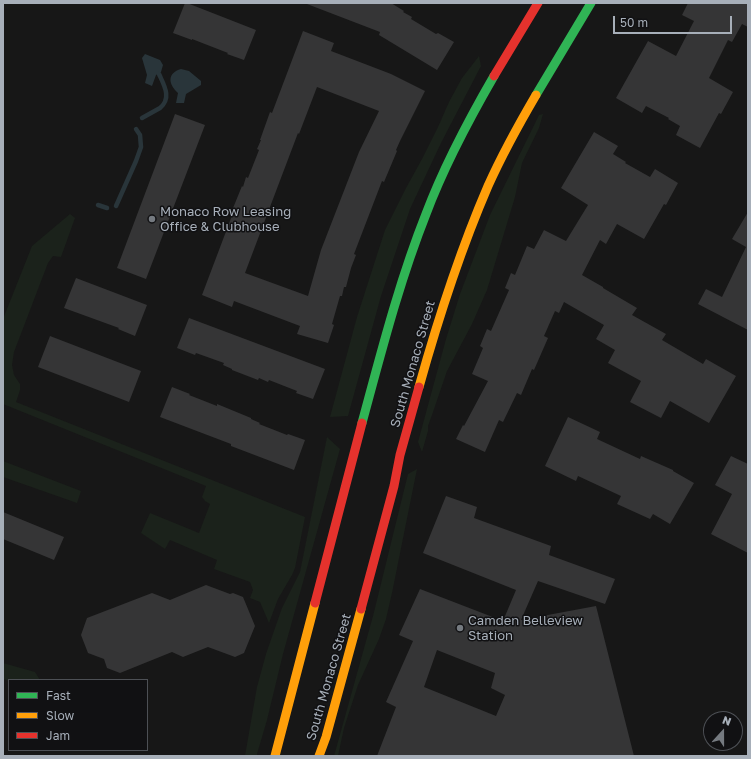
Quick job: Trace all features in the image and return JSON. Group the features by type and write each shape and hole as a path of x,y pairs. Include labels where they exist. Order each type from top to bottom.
{"main road":[{"path":"275,756 362,424 398,298 420,230 436,188 463,131 508,51 538,3"},
{"name":"South Monaco Street","path":"320,756 368,585 401,452 443,304 462,249 484,193 517,127 591,3"},
{"path":"324,756 326,737"}],"shaded area":[{"path":"145,54 160,60 163,65 161,72 156,75 152,86 145,83 147,75 142,58"},
{"path":"479,56 481,66 441,143 410,209 381,296 348,416 330,417 357,317 385,230 438,127 449,102 462,78"},
{"path":"181,69 189,71 201,81 201,85 186,94 184,103 176,103 178,93 172,86 170,79 173,73"},
{"path":"543,114 539,128 522,163 515,197 487,290 472,324 447,371 428,426 422,452 418,442 460,294 490,215 539,115"},
{"path":"70,214 75,218 61,257 53,256 48,263 14,352 12,365 14,375 20,384 20,390 16,402 305,517 295,568 278,599 269,623 260,602 250,598 253,590 250,582 214,569 217,560 170,540 165,549 141,533 150,513 199,533 210,504 202,497 206,486 3,404 3,319 32,246"},
{"path":"327,437 340,449 283,654 257,756 245,756 257,687 266,654 282,608 300,572"},
{"path":"3,461 81,491 77,503 3,477"},
{"path":"417,469 386,619 379,639 358,685 344,728 338,756 334,756 373,616 408,474"},
{"path":"3,663 35,672 39,679 8,679 8,681 3,679"}],"building":[{"path":"185,3 256,30 244,60 173,33"},
{"path":"307,3 391,3 412,17 411,19 436,34 438,33 454,42 437,70 379,35 380,32"},
{"path":"688,3 748,3 748,27 742,24 732,42 728,40 709,78 733,92 721,114 719,113 700,148 676,135 680,126 668,119 669,118 646,106 642,113 616,98 648,41 676,56 694,21 682,15"},
{"path":"303,31 334,43 331,51 391,74 425,91 400,141 384,182 382,181 354,254 356,255 346,287 344,287 342,296 340,296 332,324 334,325 328,343 297,334 300,326 234,301 232,307 202,295 233,213 231,213 246,177 248,178 259,150 257,149 270,112 272,113","holes":["317,87 379,111 359,152 321,250 308,296 245,273"]},
{"name":"Monaco Row Leasing Office & Clubhouse","path":"175,114 205,125 146,279 117,268"},
{"path":"594,132 618,146 613,154 626,162 625,163 650,177 655,169 678,183 644,239 617,224 606,244 600,240 582,275 637,308 632,315 666,334 662,340 703,364 706,359 736,376 709,423 670,401 661,418 630,402 641,381 608,363 615,350 596,339 604,325 564,302 559,313 555,311 544,336 548,338 521,395 517,393 503,422 499,420 485,452 456,439 488,381 472,374 483,348 480,346 487,329 491,331 509,290 505,288 511,273 515,275 527,246 534,249 544,230 566,241 588,205 561,188"},
{"path":"748,212 748,330 698,304 706,289 722,297 746,247 732,239"},
{"path":"76,278 147,305 135,336 118,329 119,328 64,308"},
{"path":"189,318 325,369 313,399 296,393 297,391 269,380 268,382 259,378 258,380 232,370 223,365 224,363 177,348"},
{"path":"50,336 141,371 129,402 38,367"},
{"path":"172,387 217,406 217,404 251,418 260,423 259,424 305,440 294,470 160,417"},
{"path":"568,417 600,432 597,439 640,459 641,456 673,470 694,483 670,524 653,514 650,519 617,504 621,496 578,476 576,481 545,466"},
{"path":"731,456 748,464 748,553 711,534 732,494 715,485"},
{"name":"Camden Belleview Station","path":"446,496 477,507 474,518 551,546 549,555 615,579 605,604 538,581 521,620 596,606 634,756 377,756 396,707 386,702 413,641 399,635 420,589 503,621 516,590 423,553","holes":["437,650 495,673 491,688 505,695 496,716 424,687"]},
{"path":"3,512 64,537 54,560 3,539"},
{"path":"206,585 243,597 255,626 244,653 235,657 208,647 183,657 172,652 120,673 107,668 104,659 88,653 81,635 87,618 152,593 170,600"}],"waterway":[{"path":"142,118 160,108 166,100 166,91 159,74"},
{"path":"116,206 141,147 140,135 136,129"},
{"path":"98,205 107,208"}],"traffic: fast":[{"path":"536,95 591,3"},
{"path":"362,423 383,344 416,240 457,144 494,76"}],"traffic: slow":[{"path":"419,387 450,285 468,235 499,163 536,95"},
{"path":"275,756 315,603"},
{"path":"319,756 326,737 361,609"}],"traffic: jam":[{"path":"494,76 538,3"},
{"path":"361,609 419,387"},
{"path":"315,603 362,423"}],"place":[{"name":"Monaco Row Leasing Office & Clubhouse","path":"152,219"},
{"name":"Camden Belleview Station","path":"460,628"}]}
